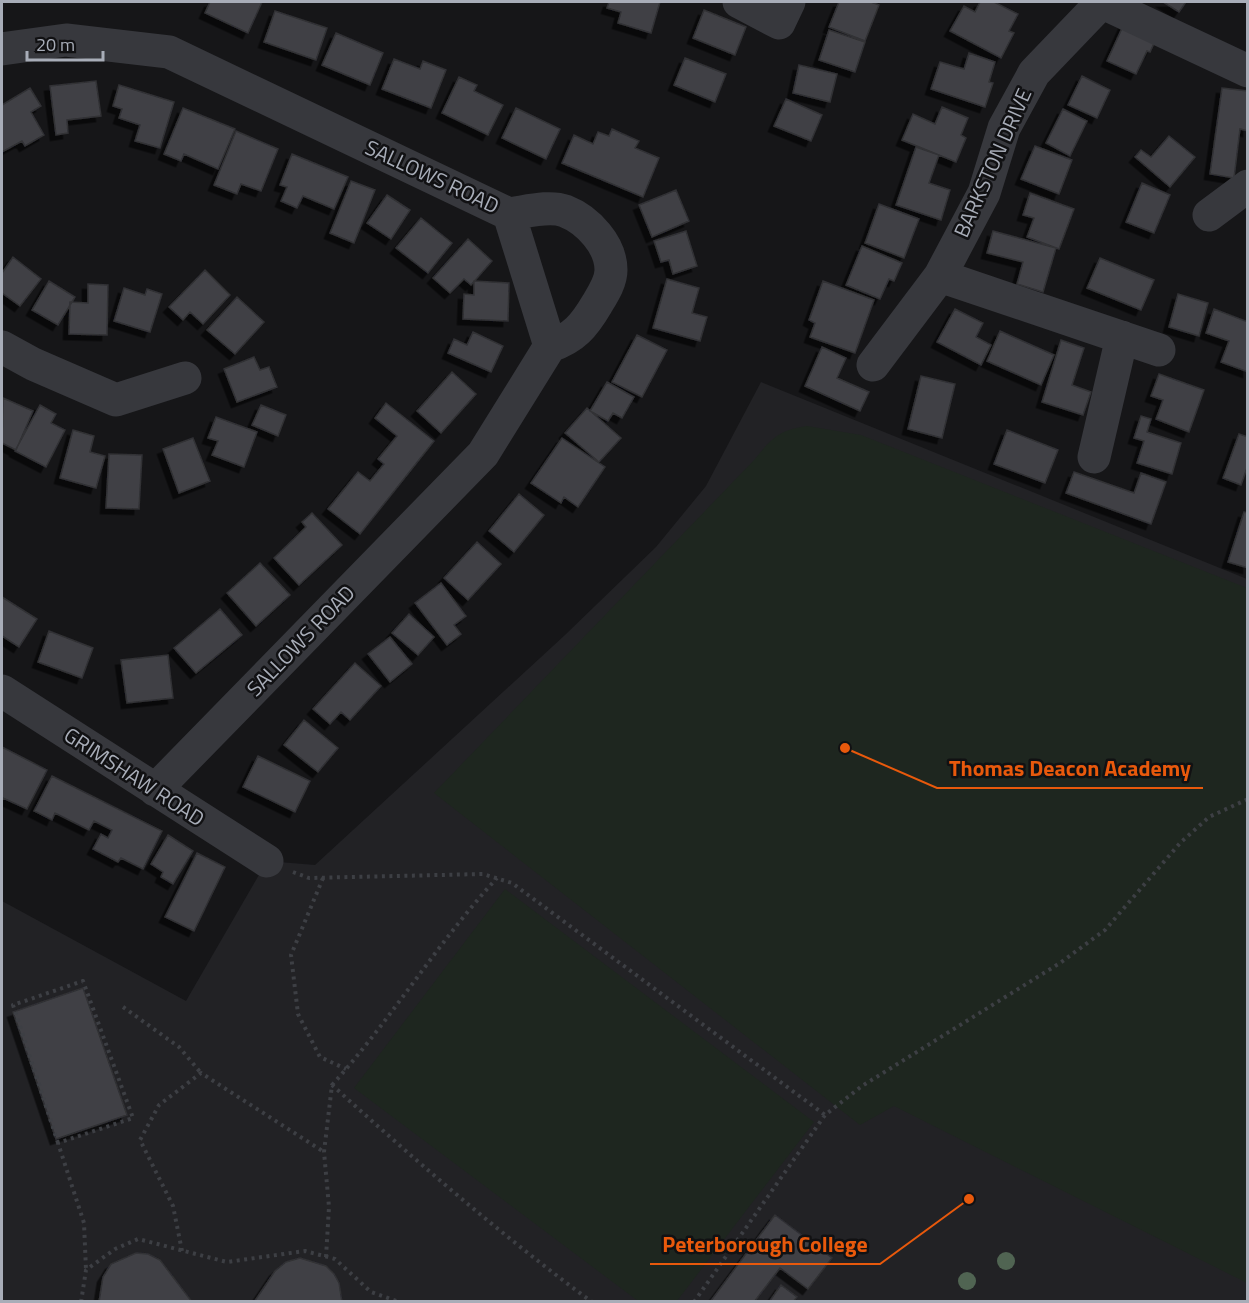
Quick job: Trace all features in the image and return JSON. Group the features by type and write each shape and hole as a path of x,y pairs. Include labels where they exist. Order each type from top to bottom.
{"street":[{"path":"739,2 784,12"},
{"name":"BARKSTON DRIVE","path":"873,365 940,276 984,193 1004,128 1034,73 1102,2 1248,71"},
{"name":"SALLOWS ROAD","path":"2,49 66,40 169,52 509,214 550,346 483,454 155,790"},
{"path":"1209,215 1248,186"},
{"path":"509,214 562,210 577,218 597,234 608,251 611,270 609,282 584,325 570,339 550,346"},
{"path":"940,276 1159,350"},
{"path":"1094,457 1122,337"},
{"path":"2,346 33,364 116,400 185,378"},
{"name":"GRIMSHAW ROAD","path":"2,691 267,861"}],"path":[{"path":"694,1302 825,1115 855,1090 1060,963 1105,930 1181,842 1209,817 1248,799"},
{"path":"267,861 309,878 483,874 512,883 825,1115"},
{"path":"323,878 291,955 298,1014 320,1058 346,1069"},
{"path":"326,1257 329,1207 324,1152 332,1085 469,908 497,878"},
{"path":"58,1143 133,1118 84,981 13,1005 58,1143 75,1189 84,1222 86,1270 81,1302"},
{"path":"123,1007 179,1047 201,1073 324,1152"},
{"path":"182,1251 173,1206 140,1140 159,1105 201,1073"},
{"path":"332,1085 436,1179 592,1302"},
{"path":"86,1270 115,1249 138,1239 227,1262 306,1251 335,1259 371,1292 399,1302"}],"shaded area":[{"path":"761,382 1247,579 1247,1301 2,1301 2,901 186,1001 267,861 315,865 565,635 656,547 706,486"},
{"path":"807,426 861,435 1247,588 1247,1283 894,1106 860,1125 434,793 772,440 789,430"},
{"path":"505,889 814,1122 677,1301 638,1301 354,1088"}],"building":[{"path":"210,2 262,2 248,33 205,13"},
{"path":"609,2 660,2 651,33 618,23 621,12 607,8"},
{"path":"839,2 871,2 879,5 865,41 829,27"},
{"path":"980,2 994,2 1018,14 1009,31 1014,33 1001,58 950,31 964,6 975,12"},
{"path":"1163,2 1186,2 1179,12"},
{"path":"704,10 746,27 735,55 693,38"},
{"path":"275,11 327,28 316,60 264,42"},
{"path":"1124,24 1156,39 1150,52 1147,51 1136,74 1107,61"},
{"path":"829,30 865,42 855,72 819,60"},
{"path":"336,33 383,53 370,85 322,65"},
{"path":"969,53 995,62 989,82 993,83 985,107 931,89 940,62 964,69"},
{"path":"685,58 726,74 715,102 674,85"},
{"path":"394,59 420,69 423,61 446,70 431,108 382,89"},
{"path":"799,65 837,74 830,102 793,93"},
{"path":"1082,76 1110,90 1097,118 1068,105"},
{"path":"459,77 477,85 474,91 503,105 488,135 442,113"},
{"path":"96,81 101,116 67,120 68,133 56,135 50,86"},
{"path":"119,85 174,102 160,148 135,141 140,125 119,118 122,109 113,106"},
{"path":"30,88 41,106 31,112 44,135 25,146 22,141 2,152 2,105"},
{"path":"1222,88 1248,91 1248,131 1240,129 1234,178 1210,174"},
{"path":"786,99 822,115 811,141 774,126"},
{"path":"942,107 968,118 961,135 966,138 956,162 902,140 913,114 935,124"},
{"path":"183,108 235,129 218,169 184,154 181,161 164,154"},
{"path":"516,108 560,129 546,159 502,138"},
{"path":"1063,109 1087,121 1070,156 1046,143"},
{"path":"612,129 639,141 635,148 659,158 643,197 562,163 574,135 593,144 598,132 609,136"},
{"path":"236,131 278,149 261,191 241,184 237,194 214,185"},
{"path":"1169,136 1195,157 1170,187 1135,157 1141,150 1151,157"},
{"path":"1035,146 1072,160 1059,194 1021,179"},
{"path":"916,147 939,155 929,183 950,190 941,220 896,205"},
{"path":"292,154 348,177 334,209 303,196 297,208 281,201 287,187 280,185"},
{"path":"351,181 375,190 354,243 330,233"},
{"path":"1142,183 1170,195 1154,233 1126,222"},
{"path":"676,190 689,221 652,237 639,205"},
{"path":"1030,193 1074,209 1059,249 1027,237 1034,218 1023,215"},
{"path":"387,195 410,210 391,239 367,223"},
{"path":"879,204 919,219 904,258 865,243"},
{"path":"421,218 452,243 428,273 396,248"},
{"path":"686,231 697,266 673,274 669,260 661,262 654,241"},
{"path":"993,231 1056,248 1043,292 1017,284 1023,262 987,253"},
{"path":"468,239 492,261 471,285 464,279 450,293 433,278"},
{"path":"862,246 902,263 894,281 889,279 880,299 846,285"},
{"path":"13,257 41,279 20,306 2,293 2,273"},
{"path":"1100,258 1154,280 1141,310 1087,288"},
{"path":"205,270 230,295 203,324 190,312 183,320 169,307"},
{"path":"667,279 699,288 692,313 707,317 700,341 653,328"},
{"path":"49,281 75,297 58,325 32,310"},
{"path":"474,281 509,283 508,321 463,319 464,294 474,295"},
{"path":"823,281 874,300 855,353 810,337 815,323 809,320"},
{"path":"88,284 108,285 107,335 69,334 70,302 88,303"},
{"path":"124,288 145,295 147,289 162,294 150,332 114,321"},
{"path":"1178,294 1208,303 1199,336 1169,327"},
{"path":"237,297 264,322 235,354 207,330"},
{"path":"955,309 983,323 976,337 991,345 981,365 937,342"},
{"path":"1214,309 1248,322 1248,372 1221,362 1229,341 1206,333"},
{"path":"1000,331 1054,355 1041,385 987,361"},
{"path":"473,332 503,346 491,372 448,353 454,339 467,345"},
{"path":"637,335 667,350 642,397 612,382"},
{"path":"1061,340 1084,348 1072,385 1091,392 1083,415 1042,402"},
{"path":"822,347 846,358 837,378 869,392 860,411 805,386"},
{"path":"254,357 260,370 269,367 277,387 237,402 224,369"},
{"path":"452,372 476,394 441,433 417,411"},
{"path":"1159,374 1204,390 1189,432 1156,419 1163,400 1151,396"},
{"path":"921,376 955,384 942,438 908,429"},
{"path":"607,382 634,397 622,418 613,413 608,421 590,411"},
{"path":"3,398 33,411 16,450 2,443"},
{"path":"386,403 434,441 360,534 328,509 358,472 370,481 384,464 378,459 397,436 375,418"},
{"path":"40,405 56,414 51,423 65,430 46,467 15,451"},
{"path":"261,405 286,415 278,436 252,425"},
{"path":"587,408 621,438 599,462 565,433"},
{"path":"1141,416 1151,419 1147,432 1181,443 1172,474 1137,463 1144,441 1134,438"},
{"path":"216,417 257,432 244,467 212,455 218,441 208,438"},
{"path":"73,430 94,436 90,452 105,456 96,488 60,478"},
{"path":"1007,430 1058,450 1045,483 994,464"},
{"path":"1239,434 1248,437 1248,465 1241,485 1223,478"},
{"path":"193,438 210,481 179,493 163,449"},
{"path":"562,438 605,467 578,507 564,497 561,503 531,483"},
{"path":"109,454 142,455 139,509 106,508"},
{"path":"1074,472 1134,493 1141,473 1166,482 1151,524 1066,493"},
{"path":"519,494 544,515 514,552 489,531"},
{"path":"1244,512 1248,513 1248,568 1228,562"},
{"path":"312,513 342,545 299,585 274,558 306,527 302,522"},
{"path":"477,542 501,564 468,600 444,578"},
{"path":"260,563 290,595 256,626 227,593"},
{"path":"441,583 466,616 454,625 461,634 447,645 415,603"},
{"path":"2,597 37,619 19,647 2,636"},
{"path":"220,609 242,635 196,673 174,648"},
{"path":"409,614 434,637 418,655 392,633"},
{"path":"49,631 93,648 82,678 38,662"},
{"path":"390,637 412,664 390,682 368,654"},
{"path":"168,655 173,698 127,703 121,660"},
{"path":"355,663 381,686 350,720 341,712 330,724 313,709"},
{"path":"304,720 338,748 318,772 284,745"},
{"path":"2,747 47,770 27,809 3,798 2,801"},
{"path":"258,756 310,781 295,812 243,787"},
{"path":"52,776 162,831 143,869 121,858 118,862 93,849 101,834 108,838 112,830 94,821 89,830 55,813 52,820 34,811"},
{"path":"168,835 193,851 173,884 161,877 163,872 151,864"},
{"path":"197,853 225,867 194,931 165,917"},
{"path":"83,988 127,1115 56,1139 13,1012"},
{"path":"775,1215 832,1258 808,1289 780,1268 754,1302 710,1302"},
{"path":"136,1253 148,1254 160,1260 192,1302 99,1302 103,1277 111,1264"},
{"path":"300,1258 326,1266 334,1274 339,1283 342,1302 254,1302 275,1271 286,1262"},
{"path":"781,1285 797,1297 793,1302 769,1302"}],"place":[{"name":"Thomas Deacon Academy","path":"845,748"},
{"name":"Peterborough College","path":"969,1199"}]}
